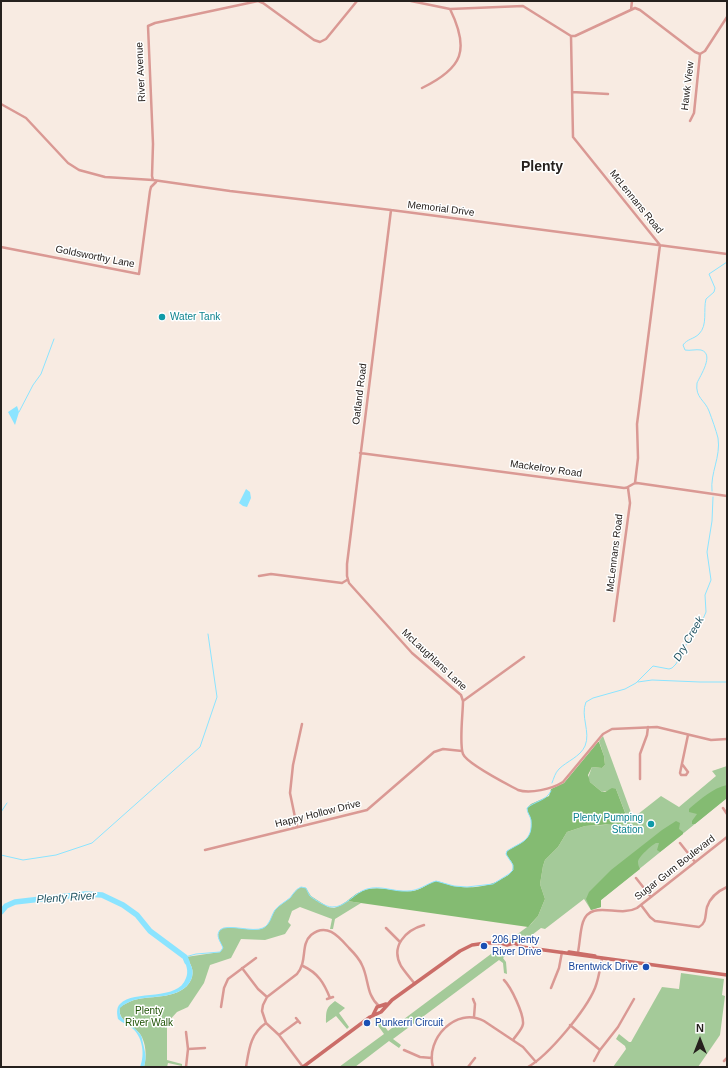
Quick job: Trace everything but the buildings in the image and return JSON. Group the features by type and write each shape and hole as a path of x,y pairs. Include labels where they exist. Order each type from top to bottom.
{"street":[{"name":"River Avenue","path":"155,181 152,174 153,144 148,26 155,23 258,2 263,3 314,40 320,42 326,39 357,1"},
{"path":"411,1 450,9 523,6 571,36 575,36 635,8 640,10 695,52 700,54 705,51 727,17"},
{"path":"631,10 632,1"},
{"path":"422,88 438,80 449,71 460,54 461,44 458,26 450,9"},
{"name":"McLennans Road","path":"571,36 573,137 660,245 637,424 638,458 635,483"},
{"name":"Hawk View","path":"690,121 694,113 700,54"},
{"path":"572,92 608,94"},
{"path":"1,104 26,118 68,163 79,170 105,177 155,181"},
{"name":"Memorial Drive","path":"155,181 727,254"},
{"name":"Goldsworthy Lane","path":"1,246 139,274 150,191 155,181"},
{"name":"Oatland Road","path":"347,580 347,564 360,453 391,210"},
{"name":"Mackelroy Road","path":"360,453 628,488"},
{"path":"628,488 635,483 727,496"},
{"name":"McLennans Road","path":"614,621 630,503 628,488"},
{"path":"259,576 271,574 342,583 347,580"},
{"name":"McLaughlans Lane","path":"347,580 412,653 458,692 463,700 462,751"},
{"path":"463,700 524,657"},
{"path":"297,827 290,793 293,765 302,724"},
{"path":"640,779 640,754 647,735 648,727"},
{"path":"462,751 464,756 473,764 518,790 530,792 556,786 563,782 607,730 617,728 657,727 715,740 727,739"},
{"path":"682,764 688,772 686,775 680,774 682,764 688,735"},
{"name":"Happy Hollow Drive","path":"205,850 367,810 434,752 443,749 462,751"},
{"path":"723,808 727,814"},
{"name":"Sugar Gum Boulevard","path":"579,953 584,921 586,916 592,911 600,909 629,912 651,897 727,837"},
{"path":"680,843 695,862"},
{"path":"636,878 651,897"},
{"path":"640,905 655,921 699,927 704,923 711,899 718,892 727,887"},
{"path":"415,984 401,966 398,952 400,942 410,930 424,925"},
{"path":"386,928 400,942"},
{"path":"379,1009 368,990 365,972 361,962 338,935 326,930 320,931 308,938 302,966 297,974 267,997 262,1009 266,1023 279,1035 303,1067 379,1009 463,949 482,943 498,943 507,945 514,943 523,947 579,953 602,958 727,975"},
{"path":"551,988 559,968 562,952"},
{"path":"221,1008 223,991 226,982 230,977 256,958"},
{"path":"528,1067 536,1062 582,1011 593,991 599,974 602,958"},
{"path":"302,966 313,971 320,978 330,998"},
{"path":"242,968 258,989 267,997"},
{"path":"504,980 508,984 523,1018 522,1026 513,1040"},
{"path":"473,999 475,1004 474,1017"},
{"path":"594,1062 600,1050 618,1027 634,999"},
{"path":"433,1067 432,1058 436,1039 446,1027 460,1019 474,1017 484,1021 523,1047 536,1062"},
{"path":"279,1035 298,1021"},
{"path":"246,1067 252,1040 258,1030 266,1023"},
{"path":"570,1025 600,1050"},
{"path":"186,1032 188,1049 186,1067"},
{"path":"188,1049 205,1048"},
{"path":"404,1050 420,1057 432,1058"},
{"path":"468,1067 475,1058"},
{"path":"724,1061 727,1058"}],"green space":[{"path":"603,736 633,818 661,796 679,807 716,776 712,771 727,766 727,798 601,900 601,907 591,910 584,899 545,929 541,928 519,945 507,943 531,924 538,916 545,899 540,884 545,860 558,847 567,832 585,826 605,825 628,820 616,789 602,792 590,782 588,778 592,767 602,768 605,765 604,756 599,741"},
{"path":"598,742 604,756 605,765 602,768 592,767 588,775 590,782 602,792 612,788 616,789 629,823 585,826 567,832 558,847 545,860 540,884 545,899 538,916 528,927 347,901 366,889 379,888 413,891 436,881 454,886 473,887 498,881 508,875 511,873 513,867 506,854 507,851 525,840 530,832 531,820 527,808 531,804 549,796 551,789 564,783"},
{"path":"727,785 727,798 695,824 692,824 692,821 697,814 689,812 689,809 712,791"},
{"path":"676,821 680,823 679,829 683,832 683,834 660,852 657,850 659,843 652,846 639,860 638,864 640,869 601,900 601,907 591,910 586,899 589,892 611,870 662,830"},
{"name":"Plenty River Walk","path":"301,887 306,888 311,896 328,907 334,908 347,901 361,903 335,919 333,929 330,929 332,919 300,907 292,911 288,922 291,925 285,934 265,940 241,939 231,958 210,965 204,983 188,1007 177,1012 167,1023 167,1060 182,1064 182,1066 168,1063 167,1067 144,1067 146,1054 144,1041 140,1034 123,1019 120,1012 120,1007 134,1000 166,996 180,991 191,980 193,974 192,968 186,957 220,952 223,948 218,934 223,928 259,929 265,927 269,923 277,908"},
{"path":"499,948 512,950 503,958 506,962 507,974 504,973 503,963 499,960 393,1039 401,1045 399,1048 389,1041 355,1067 339,1067 384,1034 374,1020 378,1017 388,1031"},
{"path":"681,973 724,979 722,995 725,996 720,1035 698,1067 613,1067 626,1049 625,1046 616,1039 619,1034 631,1042 662,987 679,989"},
{"path":"335,1001 345,1008 339,1013 349,1027 347,1029 336,1016 326,1023 327,1010"}],"water":[{"path":"17,406 19,412 15,425 8,412"},
{"path":"246,489 250,492 251,498 247,507 239,503"},
{"path":"186,957 191,965 193,974 191,980 180,991 165,996 134,1000 120,1008 123,1019 142,1037 145,1060 144,1067 140,1067 143,1052 141,1041 139,1036 132,1028 118,1019 118,1007 120,1004 135,997 165,993 174,990 181,985 187,976 187,968 183,958"}],"waterway":[{"name":"Dry Creek","path":"712,491 719,445 718,438 709,411 697,392 697,383 703,371 707,356 705,352 701,350 685,350 683,345 686,341 695,337 702,330 706,299 714,292 715,288 709,274 727,262"},
{"path":"19,412 33,385 41,374 54,339"},
{"name":"Dry Creek","path":"552,783 559,769 577,756 585,746 587,741 584,713 586,702 593,698 625,689 636,683 653,666 669,669 672,668 676,664 687,643 703,619 706,612 705,595 711,580 707,552 712,521 713,497"},
{"path":"1,855 23,860 56,855 92,843 200,747 217,697 208,634"},
{"name":"Dry Creek","path":"638,682 652,680 727,682"},
{"name":"Dry Creek","path":"185,957 196,954 220,952 223,948 218,934 223,928 259,929 265,927 269,923 277,908 301,887 306,888 310,896 324,905 337,907 346,903 358,893 372,888 411,891 436,881 454,886 467,887 493,884 513,870 513,865 506,854 507,851 528,837 531,827 531,820 527,808 546,797 551,791"},
{"path":"1,812 7,803"},
{"name":"Plenty River","path":"1,912 6,906 15,902 85,894 102,895 123,905 137,915 150,931 185,957 187,962"}],"place":[{"name":"Water Tank","path":"162,317"},
{"name":"Plenty Pumping Station","path":"651,824"},
{"name":"206 Plenty River Drive","path":"484,946"},
{"name":"Brentwick Drive","path":"646,967"},
{"name":"Punkerri Circuit","path":"367,1023"}],"district":[{"name":"Plenty","path":"542,167"}]}
